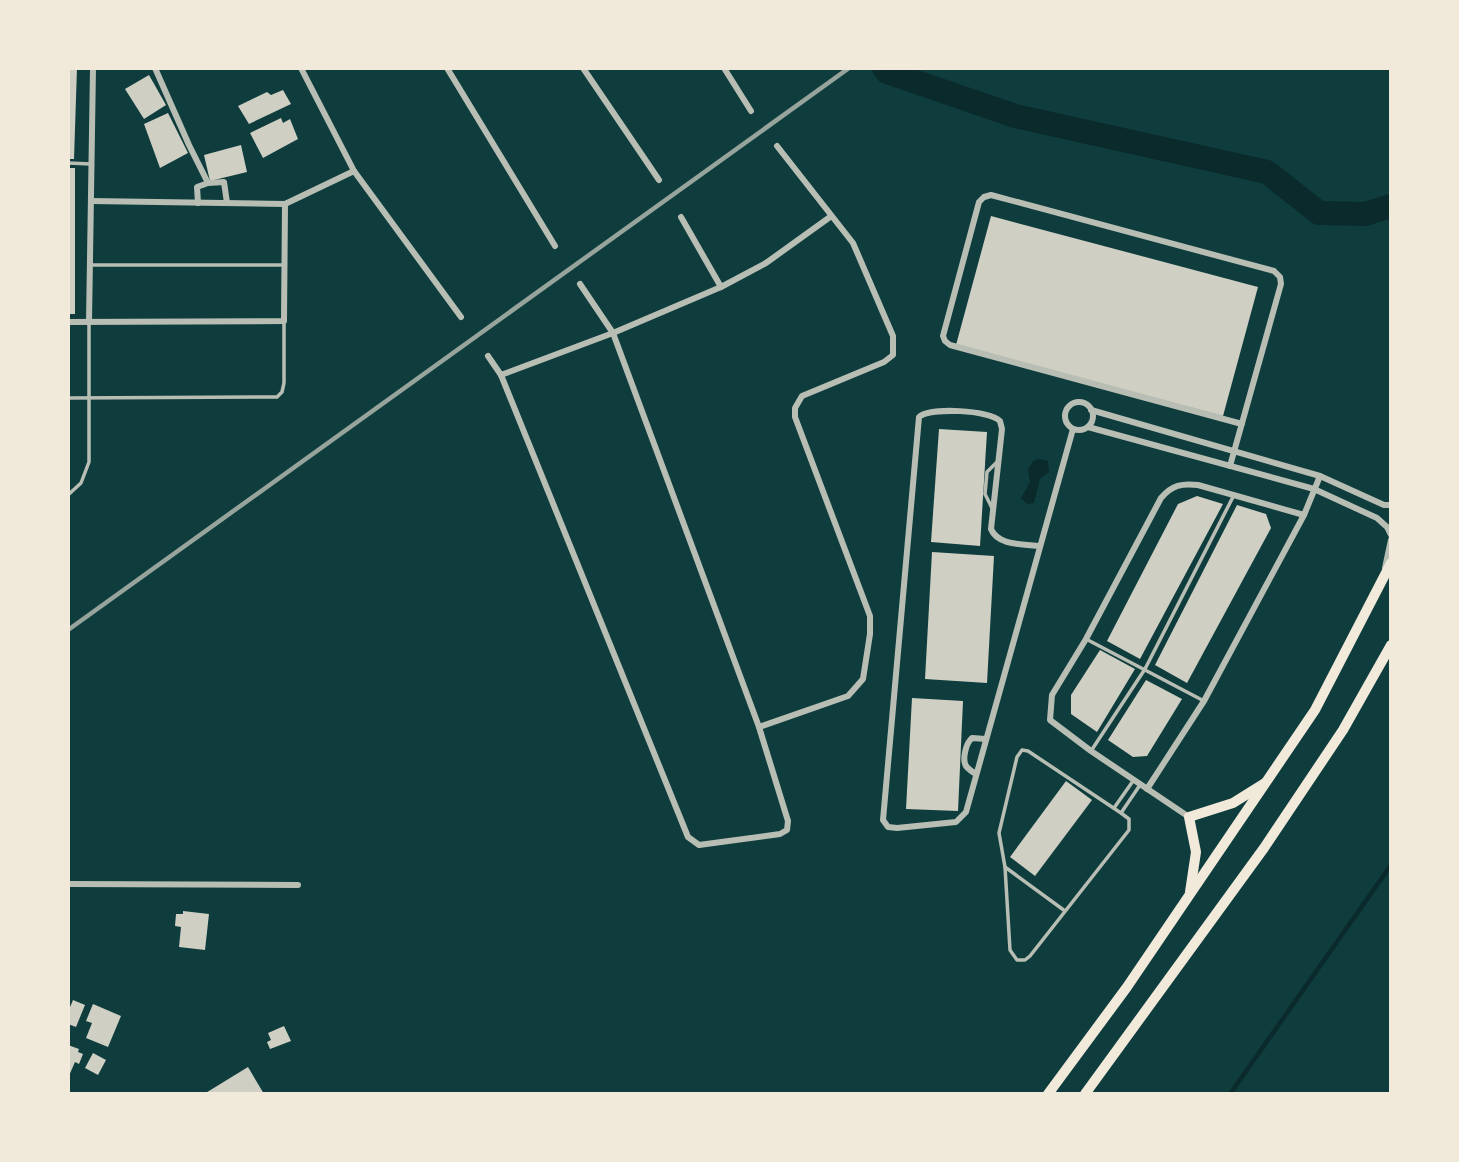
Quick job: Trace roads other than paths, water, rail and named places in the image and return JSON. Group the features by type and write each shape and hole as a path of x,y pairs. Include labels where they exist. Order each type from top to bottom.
{"main road":[{"path":"1048,1094 1127,987 1315,710 1391,563"},
{"path":"1085,1094 1271,838 1343,730 1391,645"},
{"path":"1189,895 1196,852 1189,817 1233,803 1268,781"}],"street":[{"path":"89,322 93,68"},
{"path":"155,68 208,183"},
{"path":"301,68 354,171 461,317"},
{"path":"447,68 555,246"},
{"path":"583,68 659,180"},
{"path":"724,68 751,111"},
{"path":"759,727 848,696 863,679 870,616 795,417 795,408 802,396 884,362 893,355 893,336 853,243 830,217 778,146"},
{"path":"91,201 285,204 354,171"},
{"path":"198,203 197,187 225,182 227,203"},
{"path":"1230,466 1242,424 1281,284 1280,277 1274,271 990,195 979,202 943,336 945,341 950,345 1242,424"},
{"path":"68,322 284,321 285,204"},
{"path":"681,217 721,287"},
{"path":"501,375 613,333 721,287 766,263 830,217"},
{"path":"488,356 501,375 688,837 699,845 780,834 787,830 788,821 759,727 613,333 580,284"},
{"path":"1091,410 1092,421 1082,430 1073,429 1065,418 1067,409 1080,403 1091,410 1320,476 1384,505 1391,505"},
{"path":"1040,546 1000,540 991,528 1002,429 996,418 990,415 932,411 919,417 883,820 888,827 956,822 966,811 1073,429"},
{"path":"1088,426 1314,489 1377,519 1387,527 1391,537 1383,581"},
{"path":"1147,789 1205,701 1304,515 1320,476"},
{"path":"1189,817 1050,720 1052,695 1086,639 1161,498 1169,489 1182,483 1304,515"},
{"path":"976,774 965,762 967,743 972,738 986,739"},
{"path":"68,884 298,885"}],"lane":[{"path":"68,163 92,164"},
{"path":"90,265 284,265"},
{"path":"68,398 277,397 282,392 284,383 284,321"},
{"path":"68,495 76,489 88,468 89,322"},
{"path":"1091,751 1145,670 1234,495"},
{"path":"1086,639 1205,701"},
{"path":"1022,750 1028,751 1114,808 1129,819 1129,830 1030,956 1025,960 1017,960 1010,950 1005,867 999,833 1017,757 1022,750"},
{"path":"1114,808 1133,780"},
{"path":"1121,813 1140,785"},
{"path":"1005,867 1065,911"}],"water":[{"path":"1034,460 1048,461 1049,472 1040,479 1034,503 1027,504 1021,498 1030,482 1028,469"}],"waterway":[{"path":"884,68 887,72 1015,116 1267,172 1319,213 1365,214 1391,206"},
{"path":"1230,1094 1391,865"}],"railway":[{"path":"68,630 849,68"}]}
